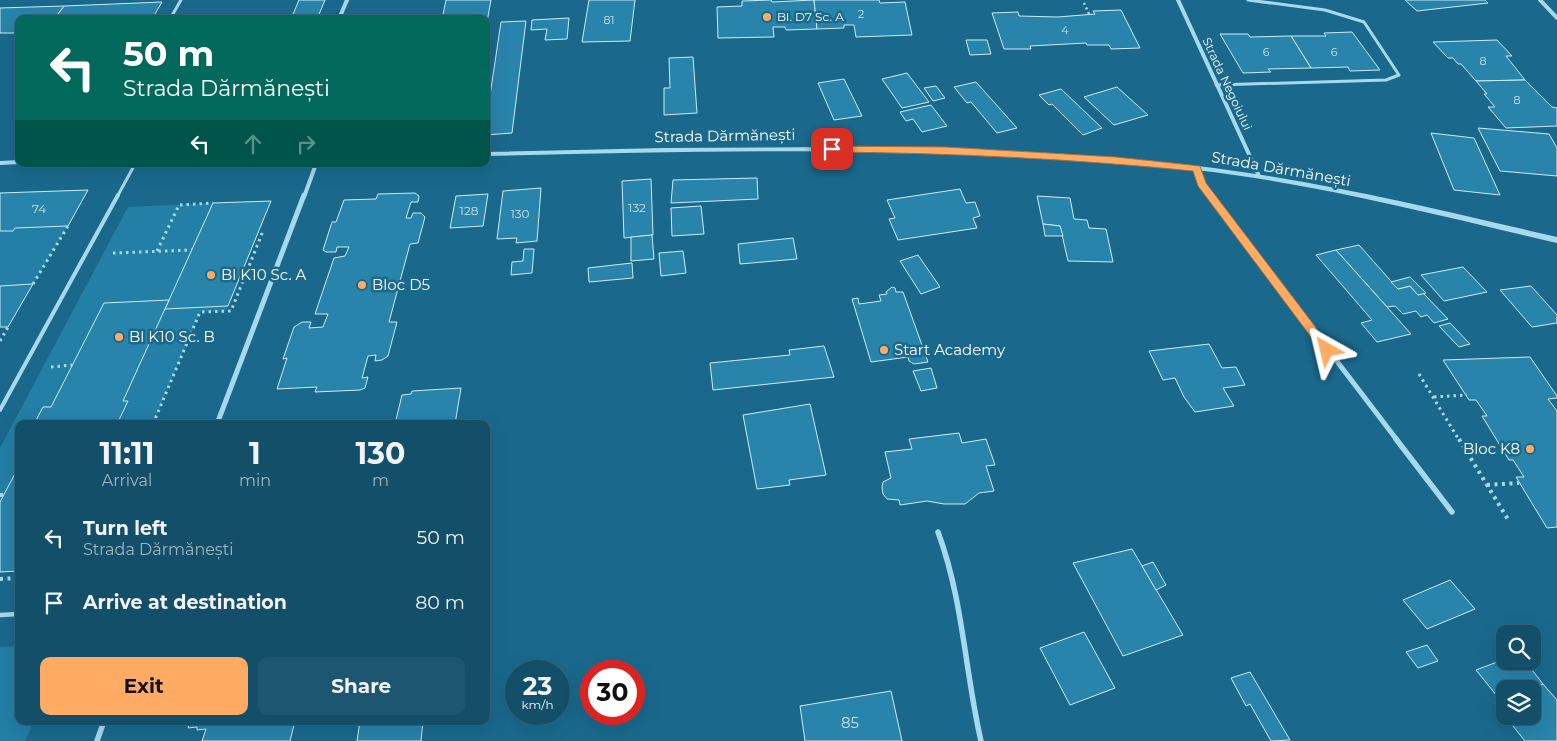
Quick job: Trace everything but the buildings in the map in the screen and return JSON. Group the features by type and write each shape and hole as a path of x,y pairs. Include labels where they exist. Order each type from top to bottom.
{"street":[{"path":"341,15 347,0"},
{"name":"Strada Negoiului","path":"1178,0 1259,176"},
{"path":"1540,0 1557,18"},
{"name":"Strada Dărmănești","path":"490,154 812,148 946,150 1116,160 1259,176 1557,240"},
{"path":"0,163 15,162"},
{"path":"219,420 315,167"},
{"path":"1197,168 1201,184 1206,191 1452,512"},
{"path":"938,532 946,552 953,580 963,631 972,701 981,741"},
{"path":"97,741 103,725"}],"lane":[{"path":"172,15 181,0"},
{"path":"1216,85 1250,86 1386,80 1399,75 1364,22 1326,10 1248,0"},
{"path":"0,410 133,167"},
{"path":"0,615 15,614"}],"path":[{"path":"1084,3 1089,14"},
{"path":"157,251 179,205 213,203"},
{"path":"33,284 68,226"},
{"path":"155,420 200,312 231,311 264,228"},
{"path":"112,253 192,250"},
{"path":"0,341 8,327"},
{"path":"42,367 72,366"},
{"path":"1419,374 1509,521"},
{"path":"1434,398 1467,395"},
{"path":"1487,485 1519,483"},
{"path":"0,579 15,578"}],"shaded area":[{"path":"213,203 169,300 104,303 51,407 38,420 15,420 15,474 0,502 0,448 128,207"},
{"path":"68,226 33,284 0,286 0,229 1,231 13,231 15,228"},
{"path":"228,306 226,311 200,312 155,420 120,420 128,401 123,401 165,309"},
{"path":"15,646 15,725 32,725 25,741 0,741 0,647"}],"place":[{"name":"Bl. D7 Sc. A","path":"767,17"},
{"name":"Bl K10 Sc. A","path":"211,275"},
{"name":"Bloc D5","path":"362,285"},
{"name":"Bl K10 Sc. B","path":"119,337"},
{"name":"Start Academy","path":"884,350"},
{"name":"Bloc K8","path":"1530,449"}],"route":[{"path":"832,149 946,150 1116,160 1197,168 1201,184 1327,350"}]}
